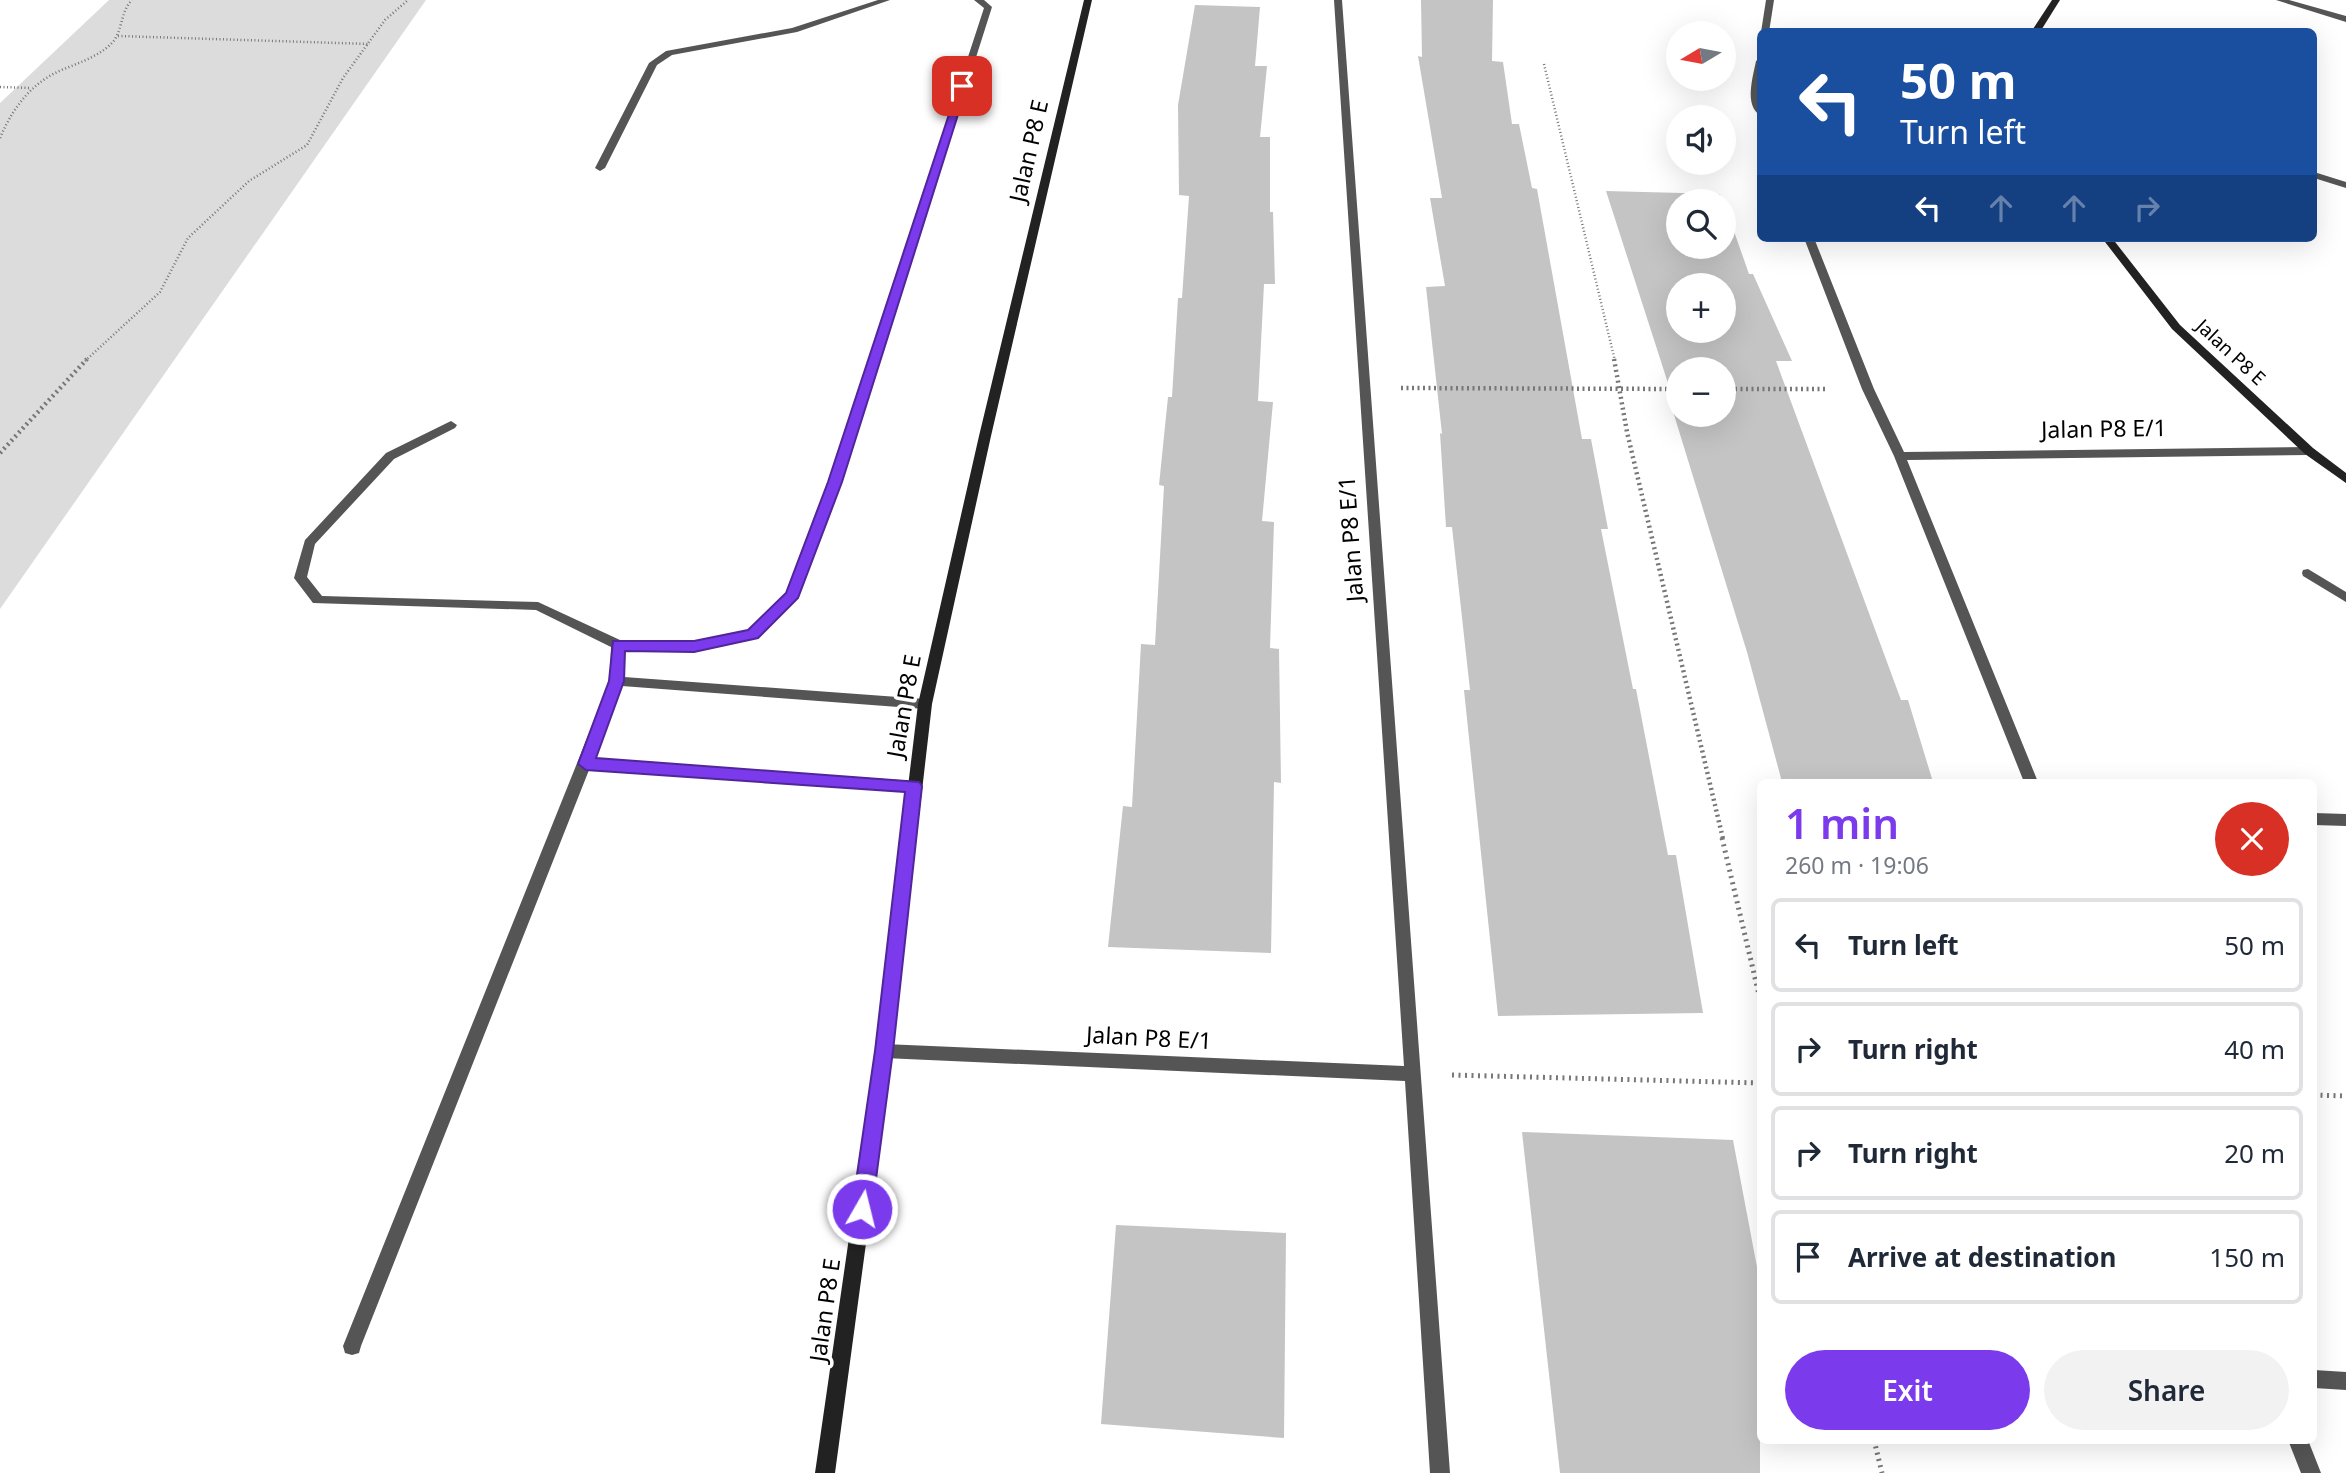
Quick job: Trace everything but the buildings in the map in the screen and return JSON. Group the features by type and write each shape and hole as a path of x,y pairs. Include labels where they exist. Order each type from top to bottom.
{"street":[{"path":"600,168 653,63 669,53 794,30 886,0"},
{"path":"451,425 390,456 309,543 299,578 318,600 538,606 618,645 694,647 753,634 793,595 839,469 988,7 978,0"},
{"name":"Jalan P8 E","path":"825,1473 884,1051 925,704 988,422 1088,0"},
{"name":"Jalan P8 E/1","path":"1338,0 1440,1473"},
{"path":"1766,28 1770,0"},
{"path":"2038,28 2056,0"},
{"path":"2280,0 2346,19"},
{"path":"1757,83 1757,103"},
{"path":"2317,176 2346,185"},
{"path":"1811,242 1868,389 1900,456 2030,779"},
{"name":"Jalan P8 E","path":"2110,242 2176,327 2309,450 2346,479"},
{"name":"Jalan P8 E/1","path":"1900,456 2309,450"},
{"path":"2308,573 2346,598"},
{"path":"352,1346 586,764 617,681 618,645"},
{"path":"617,681 925,704"},
{"path":"586,764 914,786"},
{"path":"2317,819 2346,820"},
{"name":"Jalan P8 E/1","path":"884,1051 1413,1074"},
{"path":"2317,1379 2346,1381"},
{"path":"2300,1444 2311,1473"}],"path":[{"path":"0,138 18,105 32,88 50,75 105,50 118,36 127,4 132,0"},
{"path":"0,453 83,363 160,292 188,238 248,181 307,145 343,78 385,20 408,0"},
{"path":"118,36 370,44"},
{"path":"1544,64 1579,203 1627,432 1757,986"},
{"path":"0,87 32,88"},
{"path":"1365,388 1666,389"},
{"path":"1736,389 1868,389"},
{"path":"1413,1074 1757,1083"},
{"path":"2317,1095 2346,1096"},
{"path":"1875,1444 1882,1473"}],"shaded area":[{"path":"109,0 426,0 0,609 0,103"}],"route":[{"path":"862,1209 884,1051 914,786 586,764 617,681 618,645 694,647 753,634 793,595 835,482 962,86"}]}
